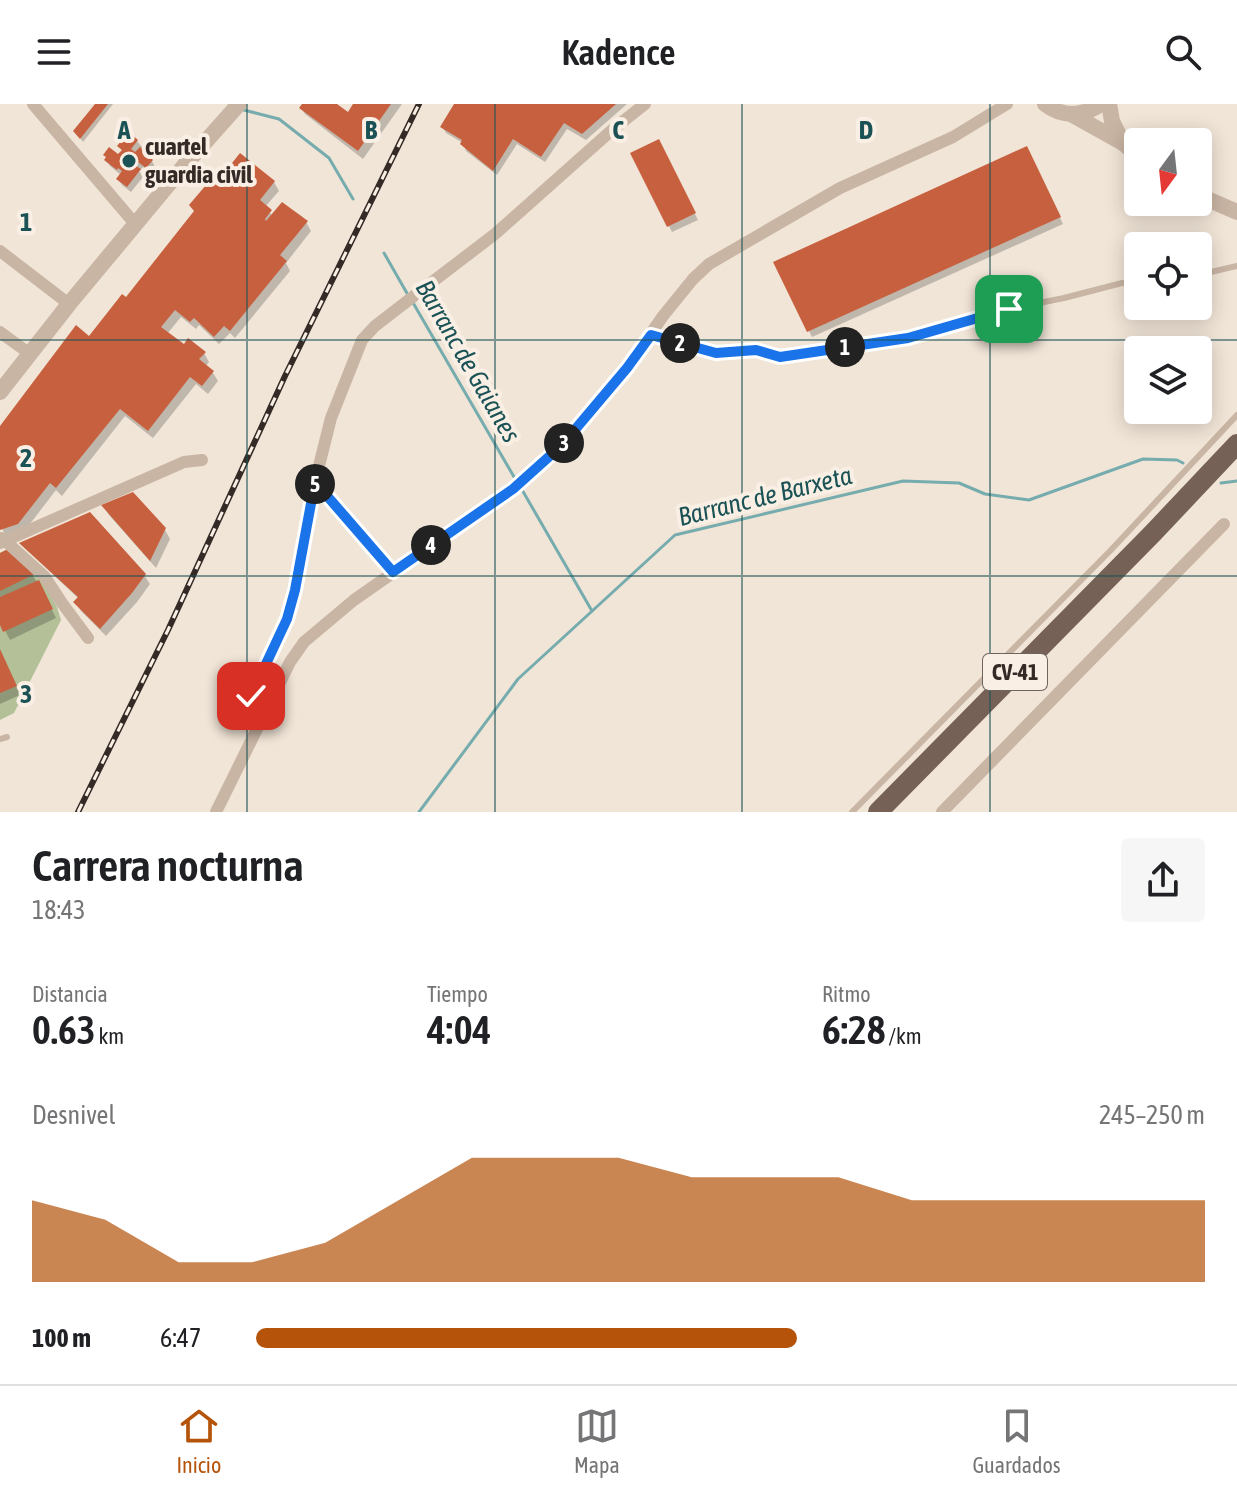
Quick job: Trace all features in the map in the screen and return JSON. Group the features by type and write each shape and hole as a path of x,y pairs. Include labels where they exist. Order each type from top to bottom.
{"main road":[{"name":"CV-41","path":"878,812 1237,444"}],"street":[{"path":"33,104 136,225"},
{"path":"0,392 69,304 239,104"},
{"path":"251,696 287,619 331,418 362,340 495,234 645,104"},
{"path":"1045,104 1061,113 1071,114 1082,114 1101,104"},
{"path":"1109,104 1112,121 1123,143"},
{"path":"216,812 290,662 304,642 354,600 518,485 562,445 627,368 693,279 709,264 840,188 953,137 1008,105"},
{"path":"1071,114 1123,143"},
{"path":"1212,201 1237,212"},
{"path":"0,251 69,304"},
{"path":"0,332 30,354"},
{"path":"88,638 45,577 2,540 184,462 202,460"},
{"path":"315,482 393,572"},
{"path":"942,812 1224,524"}],"lane":[{"path":"1212,272 1237,266"},
{"path":"651,335 716,353 756,350 780,357 908,338 1009,309 1124,283"},
{"path":"852,812 1111,550 1237,415"}],"green space":[{"path":"8,549 42,579 61,620 14,713 0,720 0,553"}],"building":[{"path":"95,104 108,104 80,139 73,131"},
{"path":"302,104 337,104 348,112 353,104 391,104 358,151 299,108"},
{"path":"454,104 616,104 582,134 564,123 541,157 513,139 493,171 460,144 462,140 440,127"},
{"name":"cuartel guardia civil","path":"130,133 138,140 131,149 135,152 140,147 153,160 146,168 138,162 136,166 141,169 127,187 116,179 122,171 104,160 106,157 103,155 109,147 118,154 122,150 117,146"},
{"path":"659,139 696,213 667,227 630,153"},
{"path":"1027,146 1061,217 807,332 773,262"},
{"path":"240,153 275,181 260,200 272,210 266,221 282,202 308,221 280,255 287,261 230,331 224,326 214,337 194,318 190,322 175,310 161,327 184,344 188,338 206,352 199,359 214,371 202,386 190,377 148,431 120,409 56,488 50,483 18,524 0,530 0,426 76,325 89,336 122,294 126,297 194,211 189,205 212,178 217,182"},
{"path":"133,492 166,528 150,561 101,505"},
{"path":"90,512 146,574 100,629 73,602 78,597 19,543"},
{"path":"8,549 35,574 0,591 0,553"},
{"path":"39,580 53,609 3,632 0,597"},
{"path":"0,649 17,686 0,693"}],"waterway":[{"name":"Barranc de Gaianes","path":"240,109 279,119 329,158 353,199"},
{"name":"Barranc de Gaianes","path":"384,253 408,295"},
{"name":"Barranc de Gaianes","path":"412,301 517,482"},
{"name":"Barranc de Barxeta","path":"419,812 518,679 675,535 903,481 959,483 985,494 1029,500 1143,459 1183,463"},
{"name":"Barranc de Barxeta","path":"1221,483 1237,481"},
{"name":"Barranc de Gaianes","path":"521,488 592,611"}],"railway":[{"path":"78,812 168,630 285,376 419,104"}],"place":[{"name":"cuartel guardia civil","path":"129,161"}],"route":[{"path":"251,696 287,619 315,482 393,572 513,489 562,445 651,335 716,353 756,350 780,357 908,338 1009,309"}]}
